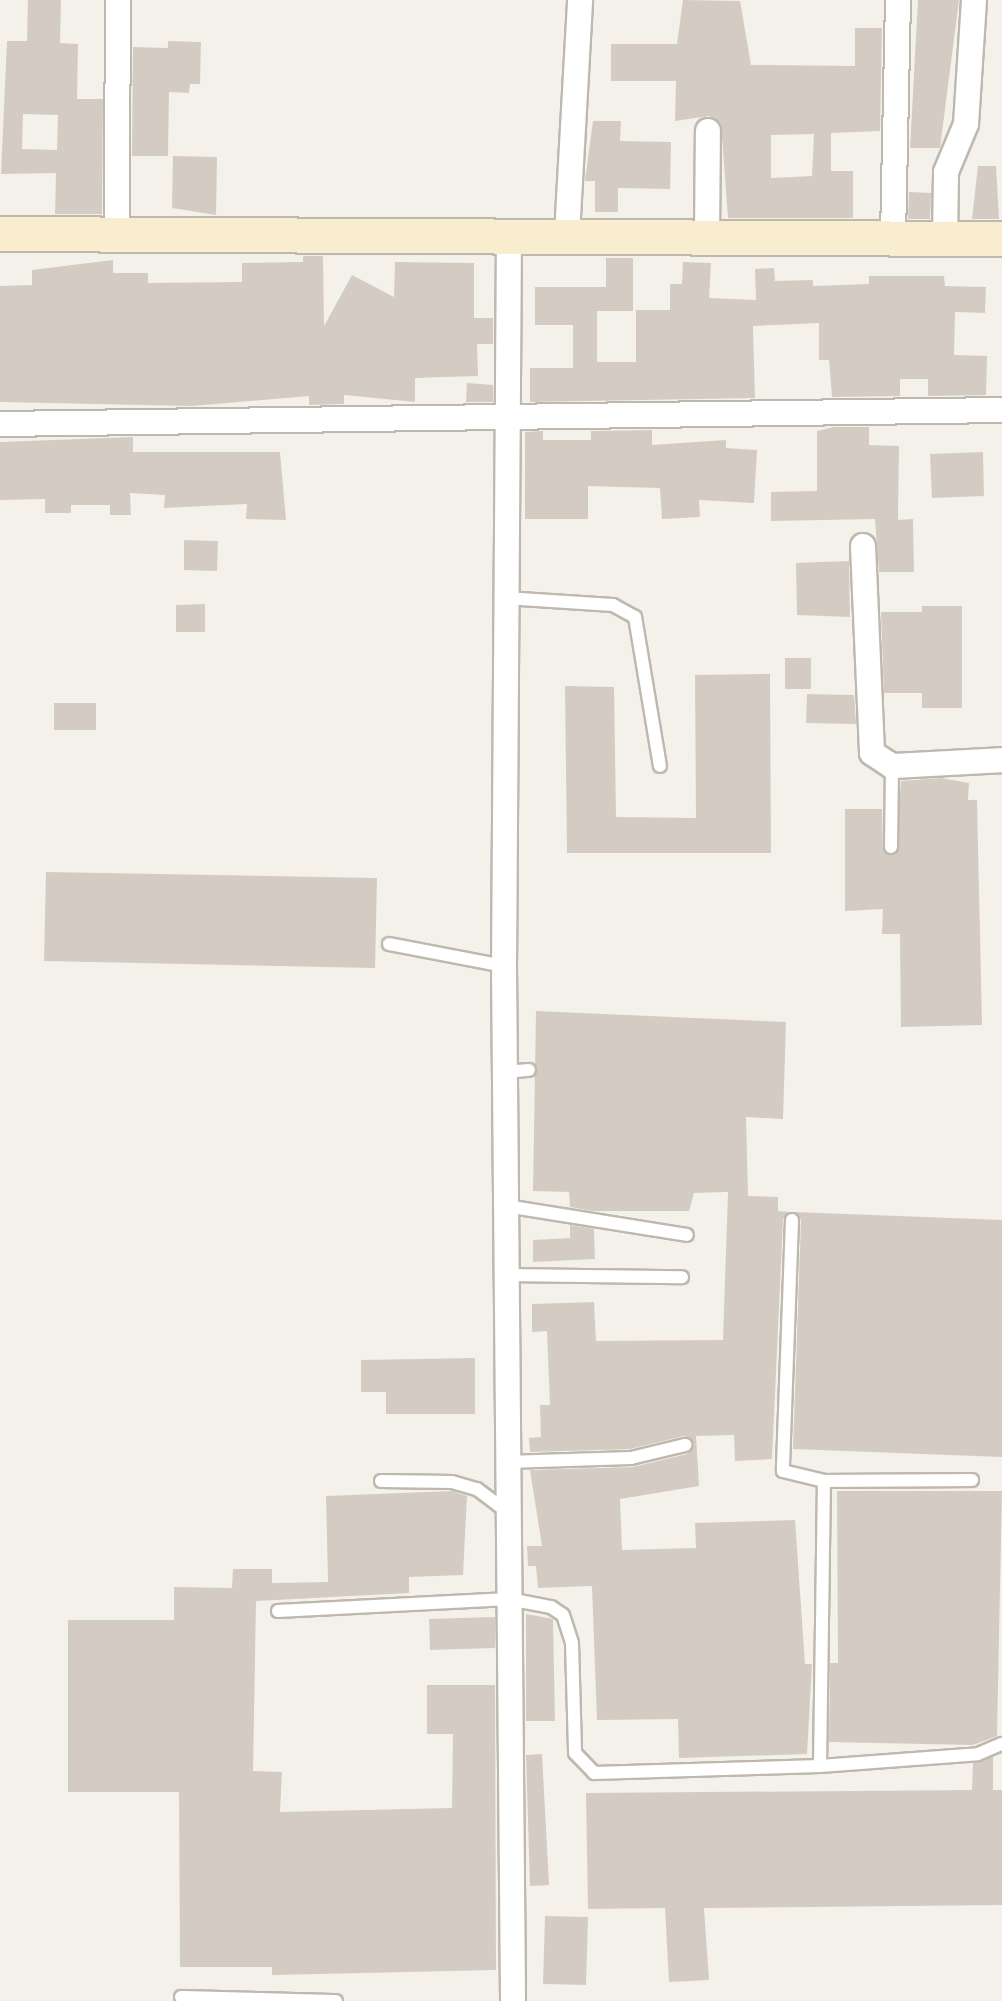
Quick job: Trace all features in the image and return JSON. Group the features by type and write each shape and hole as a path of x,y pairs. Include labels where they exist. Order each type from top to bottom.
{"street":[{"path":"117,234 118,0"},
{"path":"567,235 580,0"},
{"path":"893,237 898,0"},
{"path":"945,238 946,172 966,124 974,0"},
{"path":"707,236 708,131"},
{"path":"0,234 1002,239"},
{"path":"509,235 504,966 517,1071 506,1206 513,2001"},
{"path":"0,424 506,414 1002,410"},
{"path":"863,546 868,733 872,753 892,766 1002,760"}],"lane":[{"path":"505,598 613,605 635,617 660,766"},
{"path":"891,847 892,766"},
{"path":"389,944 504,966"},
{"path":"506,1206 687,1235"},
{"path":"792,1220 781,1463 788,1477 824,1481 972,1480"},
{"path":"506,1275 682,1277"},
{"path":"506,1462 631,1458 685,1445"},
{"path":"381,1481 452,1482 477,1489 507,1512"},
{"path":"820,1766 824,1481"},
{"path":"278,1611 509,1599 551,1607 569,1627 575,1753 584,1769 820,1766 978,1754 1002,1744"},
{"path":"181,1997 336,2001"}],"building":[{"path":"28,0 61,0 60,43 78,44 77,99 103,99 102,214 55,214 56,173 1,174 7,41 27,41","holes":["23,114 58,115 57,150 22,149"]},
{"path":"683,0 740,1 751,65 855,66 855,28 882,28 880,131 831,133 831,171 853,171 853,218 728,218 721,123 709,116 675,121 676,81 611,81 611,44 677,44","holes":["814,134 812,176 771,178 771,135"]},
{"path":"918,0 959,0 940,148 910,148"},
{"path":"168,41 201,42 200,84 190,84 189,93 169,92 168,156 132,156 133,47 168,48"},
{"path":"593,121 621,121 620,141 671,142 670,189 618,188 618,212 595,212 595,181 585,181"},
{"path":"173,156 217,157 216,215 172,208"},
{"path":"978,166 996,166 999,219 972,219"},
{"path":"909,192 931,193 930,219 908,219"},
{"path":"303,256 323,256 324,326 352,275 394,297 395,262 474,263 474,318 493,318 493,344 477,344 478,376 415,378 415,402 344,395 344,404 309,405 309,396 192,406 0,402 0,286 32,285 32,270 113,260 113,273 148,273 148,283 242,282 242,263 303,262"},
{"path":"606,258 633,258 633,311 597,311 597,362 636,362 636,310 670,310 670,284 682,284 683,262 711,263 709,298 756,300 755,269 774,268 775,281 813,280 813,286 869,284 869,276 944,276 945,286 986,287 985,313 955,312 954,355 987,356 986,395 928,396 928,379 900,379 900,396 832,397 829,360 819,360 819,323 753,326 755,398 530,402 530,368 573,368 573,325 535,325 535,287 606,287"},
{"path":"467,383 493,385 493,402 466,402"},
{"path":"834,427 869,427 869,445 899,446 898,520 913,519 914,572 879,572 875,519 771,521 771,492 817,491 817,431"},
{"path":"652,430 652,445 726,440 726,448 757,450 754,503 699,500 700,517 662,519 660,488 588,486 588,519 525,519 525,432 543,431 543,440 591,440 591,431"},
{"path":"133,437 133,452 280,452 286,520 246,519 247,504 164,508 165,495 130,493 131,515 110,515 110,505 71,505 71,513 45,513 45,499 0,500 0,442"},
{"path":"983,452 984,496 932,498 930,454"},
{"path":"184,540 218,541 217,571 184,570"},
{"path":"849,561 850,617 797,615 796,563"},
{"path":"205,604 205,632 176,632 176,605"},
{"path":"922,606 962,606 962,708 922,708 922,693 884,693 881,612 922,612"},
{"path":"785,658 811,658 811,689 785,689"},
{"path":"770,674 771,853 567,853 565,686 614,687 616,817 696,818 695,675"},
{"path":"807,694 854,695 856,724 806,723"},
{"path":"54,703 96,703 96,730 54,730"},
{"path":"941,778 969,783 968,800 977,800 982,1025 901,1027 900,934 882,934 883,909 845,911 845,809 882,809 883,851 895,855 901,781"},
{"path":"46,872 377,878 375,968 44,961"},
{"path":"536,1011 786,1022 783,1119 746,1117 748,1196 778,1197 778,1211 789,1212 783,1220 772,1459 735,1461 734,1435 696,1436 699,1486 620,1499 622,1550 696,1548 695,1523 795,1520 805,1664 812,1664 807,1754 679,1758 678,1719 597,1720 592,1586 538,1588 536,1566 528,1566 527,1546 542,1546 530,1470 633,1467 687,1454 694,1444 684,1436 630,1449 530,1452 529,1438 541,1437 540,1405 550,1405 547,1331 532,1332 532,1304 594,1302 596,1341 723,1340 728,1192 694,1193 689,1211 593,1211 570,1207 569,1192 533,1191"},
{"path":"795,1212 1002,1220 1002,1457 793,1449 801,1220"},
{"path":"570,1225 594,1229 595,1259 533,1262 533,1240 570,1238"},
{"path":"475,1358 475,1414 386,1414 386,1392 361,1392 361,1360"},
{"path":"452,1491 467,1496 463,1575 409,1577 409,1593 256,1601 253,1771 282,1772 280,1812 452,1808 453,1734 427,1734 427,1685 495,1685 496,1970 272,1975 272,1967 180,1967 179,1792 68,1792 68,1620 174,1620 174,1587 232,1588 233,1569 272,1569 272,1583 328,1582 326,1496"},
{"path":"837,1491 1002,1491 997,1736 973,1745 829,1742 830,1663 838,1663"},
{"path":"526,1614 553,1619 555,1721 526,1721"},
{"path":"495,1617 495,1648 430,1650 429,1619"},
{"path":"542,1754 549,1885 530,1886 526,1755"},
{"path":"993,1757 993,1790 1002,1790 1002,1905 704,1908 709,1980 669,1982 665,1908 588,1909 586,1793 972,1790 973,1763"},
{"path":"545,1916 588,1917 586,1985 543,1984"}]}
